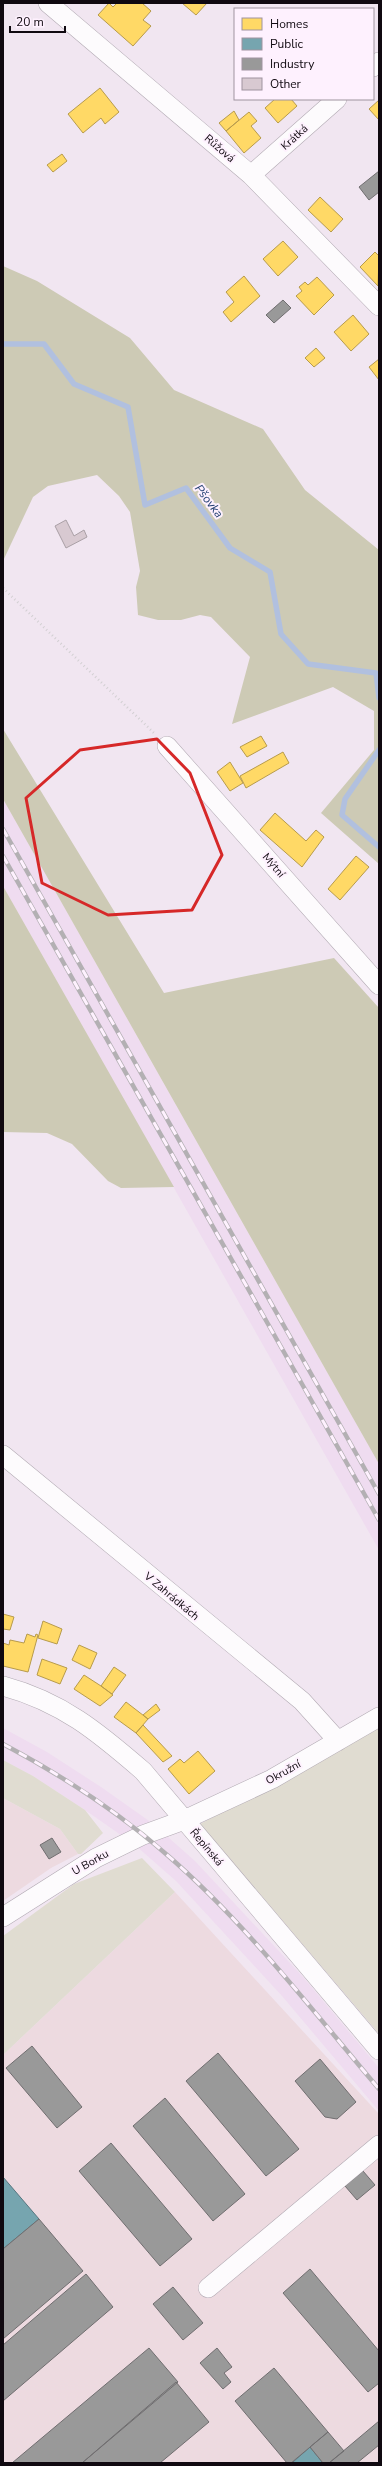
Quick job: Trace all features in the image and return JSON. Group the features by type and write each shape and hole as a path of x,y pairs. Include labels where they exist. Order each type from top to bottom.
{"street":[{"name":"Růžová","path":"57,6 251,175 379,306"},
{"name":"Krátká","path":"251,175 336,100"},
{"name":"Mýtní","path":"167,746 379,985"},
{"name":"V Zahrádkách","path":"3,1455 302,1701 338,1741"},
{"name":"Řepínská","path":"3,1686 49,1701 111,1743 143,1771 379,2050"},
{"name":"Okružní","path":"184,1820 272,1778 379,1717"},
{"name":"U Borku","path":"3,1917 96,1858 143,1835 184,1820"},
{"path":"208,2288 379,2145"}],"path":[{"path":"3,588 167,746"}],"highlighted area":[{"path":"157,739 190,773 222,855 192,910 108,915 42,883 26,798 80,750"}],"shaded area":[{"path":"3,266 37,281 130,338 174,390 263,429 305,490 379,550 379,864 321,813 374,750 374,711 333,687 232,724 250,657 211,617 200,615 181,620 158,620 138,615 136,587 140,571 130,512 119,496 97,475 48,486 33,497 3,561"},
{"path":"3,729 164,993 334,958 379,1008 379,1464 3,799"},
{"path":"3,799 379,1464 379,1550 3,886"},
{"path":"3,886 174,1187 121,1188 108,1181 72,1144 47,1133 3,1132"},
{"path":"3,1728 47,1752 101,1787 152,1823 195,1861 303,1977 379,2068 379,2111 282,1996 176,1881 135,1845 85,1810 33,1776 3,1760"},
{"path":"379,1728 379,2034 200,1824"},
{"path":"3,1760 33,1776 85,1810 103,1833 81,1854 78,1854 60,1829 3,1798"},
{"path":"3,1798 60,1829 78,1854 51,1868 3,1901"},
{"path":"142,1858 175,1892 3,2055 3,1936 74,1884"},
{"path":"175,1892 379,2114 379,2463 3,2463 3,2055"}],"building: Homes":[{"path":"109,3 113,7 117,3 142,3 151,11 143,20 151,26 133,46 98,15"},
{"path":"182,3 207,3 196,15"},
{"path":"100,88 119,112 105,124 101,118 83,133 68,114"},
{"path":"274,100 292,100 297,106 278,123 265,108"},
{"path":"379,100 379,120 369,109"},
{"path":"234,111 239,120 226,131 219,123"},
{"path":"249,112 257,121 251,126 261,138 244,153 226,131"},
{"path":"62,154 67,161 53,172 47,165"},
{"path":"320,197 343,219 331,232 308,210"},
{"path":"283,241 298,257 278,276 263,259"},
{"path":"375,252 379,256 378,286 360,267"},
{"path":"244,276 260,296 231,322 223,312 234,302 226,292"},
{"path":"317,277 334,295 314,315 296,296 302,291 299,287 305,282 308,285"},
{"path":"353,315 369,334 351,351 334,332"},
{"path":"316,348 325,358 314,367 305,358"},
{"path":"379,359 379,380 369,367"},
{"path":"261,736 267,746 247,757 240,747"},
{"path":"283,752 289,763 246,788 240,776"},
{"path":"230,762 243,783 230,791 217,772"},
{"path":"275,813 306,841 316,830 324,837 302,867 260,830"},
{"path":"356,856 369,867 340,900 328,889"},
{"path":"3,1614 14,1617 10,1630 3,1629"},
{"path":"43,1621 62,1629 57,1644 38,1638"},
{"path":"27,1634 35,1637 36,1634 38,1635 28,1672 3,1666 3,1643 9,1645 10,1640 24,1643"},
{"path":"79,1645 97,1653 90,1669 72,1660"},
{"path":"42,1659 67,1668 60,1684 37,1675"},
{"path":"114,1667 126,1675 112,1694 101,1686"},
{"path":"84,1675 113,1695 100,1706 74,1689"},
{"path":"126,1702 148,1719 136,1733 114,1717"},
{"path":"156,1704 160,1710 148,1719 143,1715"},
{"path":"143,1725 172,1756 163,1762 136,1733"},
{"path":"198,1751 215,1771 189,1794 168,1769 180,1759 184,1763"}],"building: Public":[{"path":"3,2177 39,2219 3,2249"},
{"path":"310,2447 323,2463 293,2463 293,2462"}],"building: Industry":[{"path":"379,171 379,192 369,200 359,187"},
{"path":"283,300 291,308 274,323 266,315"},
{"path":"52,1838 61,1852 49,1859 40,1845"},
{"path":"32,2046 82,2107 57,2128 6,2068"},
{"path":"218,2053 299,2149 266,2176 186,2081"},
{"path":"320,2059 356,2102 337,2119 325,2117 295,2081"},
{"path":"165,2098 245,2194 213,2221 133,2126"},
{"path":"111,2143 192,2239 160,2266 79,2171"},
{"path":"363,2171 375,2185 357,2200 345,2186"},
{"path":"39,2219 83,2271 3,2339 3,2249"},
{"path":"310,2269 379,2351 379,2383 368,2392 283,2293"},
{"path":"86,2274 113,2307 3,2401 3,2345"},
{"path":"173,2287 203,2323 183,2340 153,2304"},
{"path":"149,2348 178,2382 82,2463 12,2463"},
{"path":"217,2348 232,2367 224,2373 231,2382 223,2389 200,2363"},
{"path":"274,2368 328,2432 291,2463 287,2463 235,2401"},
{"path":"176,2382 209,2422 160,2463 82,2463"},
{"path":"379,2421 379,2445 357,2463 329,2463"},
{"path":"328,2432 344,2451 329,2463 323,2463 310,2447"}],"building: Other":[{"path":"66,520 74,536 84,530 87,537 66,548 55,526"}],"waterway":[{"name":"Pšovka","path":"3,344 44,344 74,384 128,407 145,505 186,488 230,548 270,572 281,634 308,664 376,673 379,698"},
{"name":"Pšovka","path":"379,750 345,799 342,815 379,847"}],"railway":[{"path":"3,829 379,1494"},
{"path":"3,856 379,1520"},
{"path":"3,1744 88,1794 128,1823 166,1854 251,1938 379,2089"}]}
